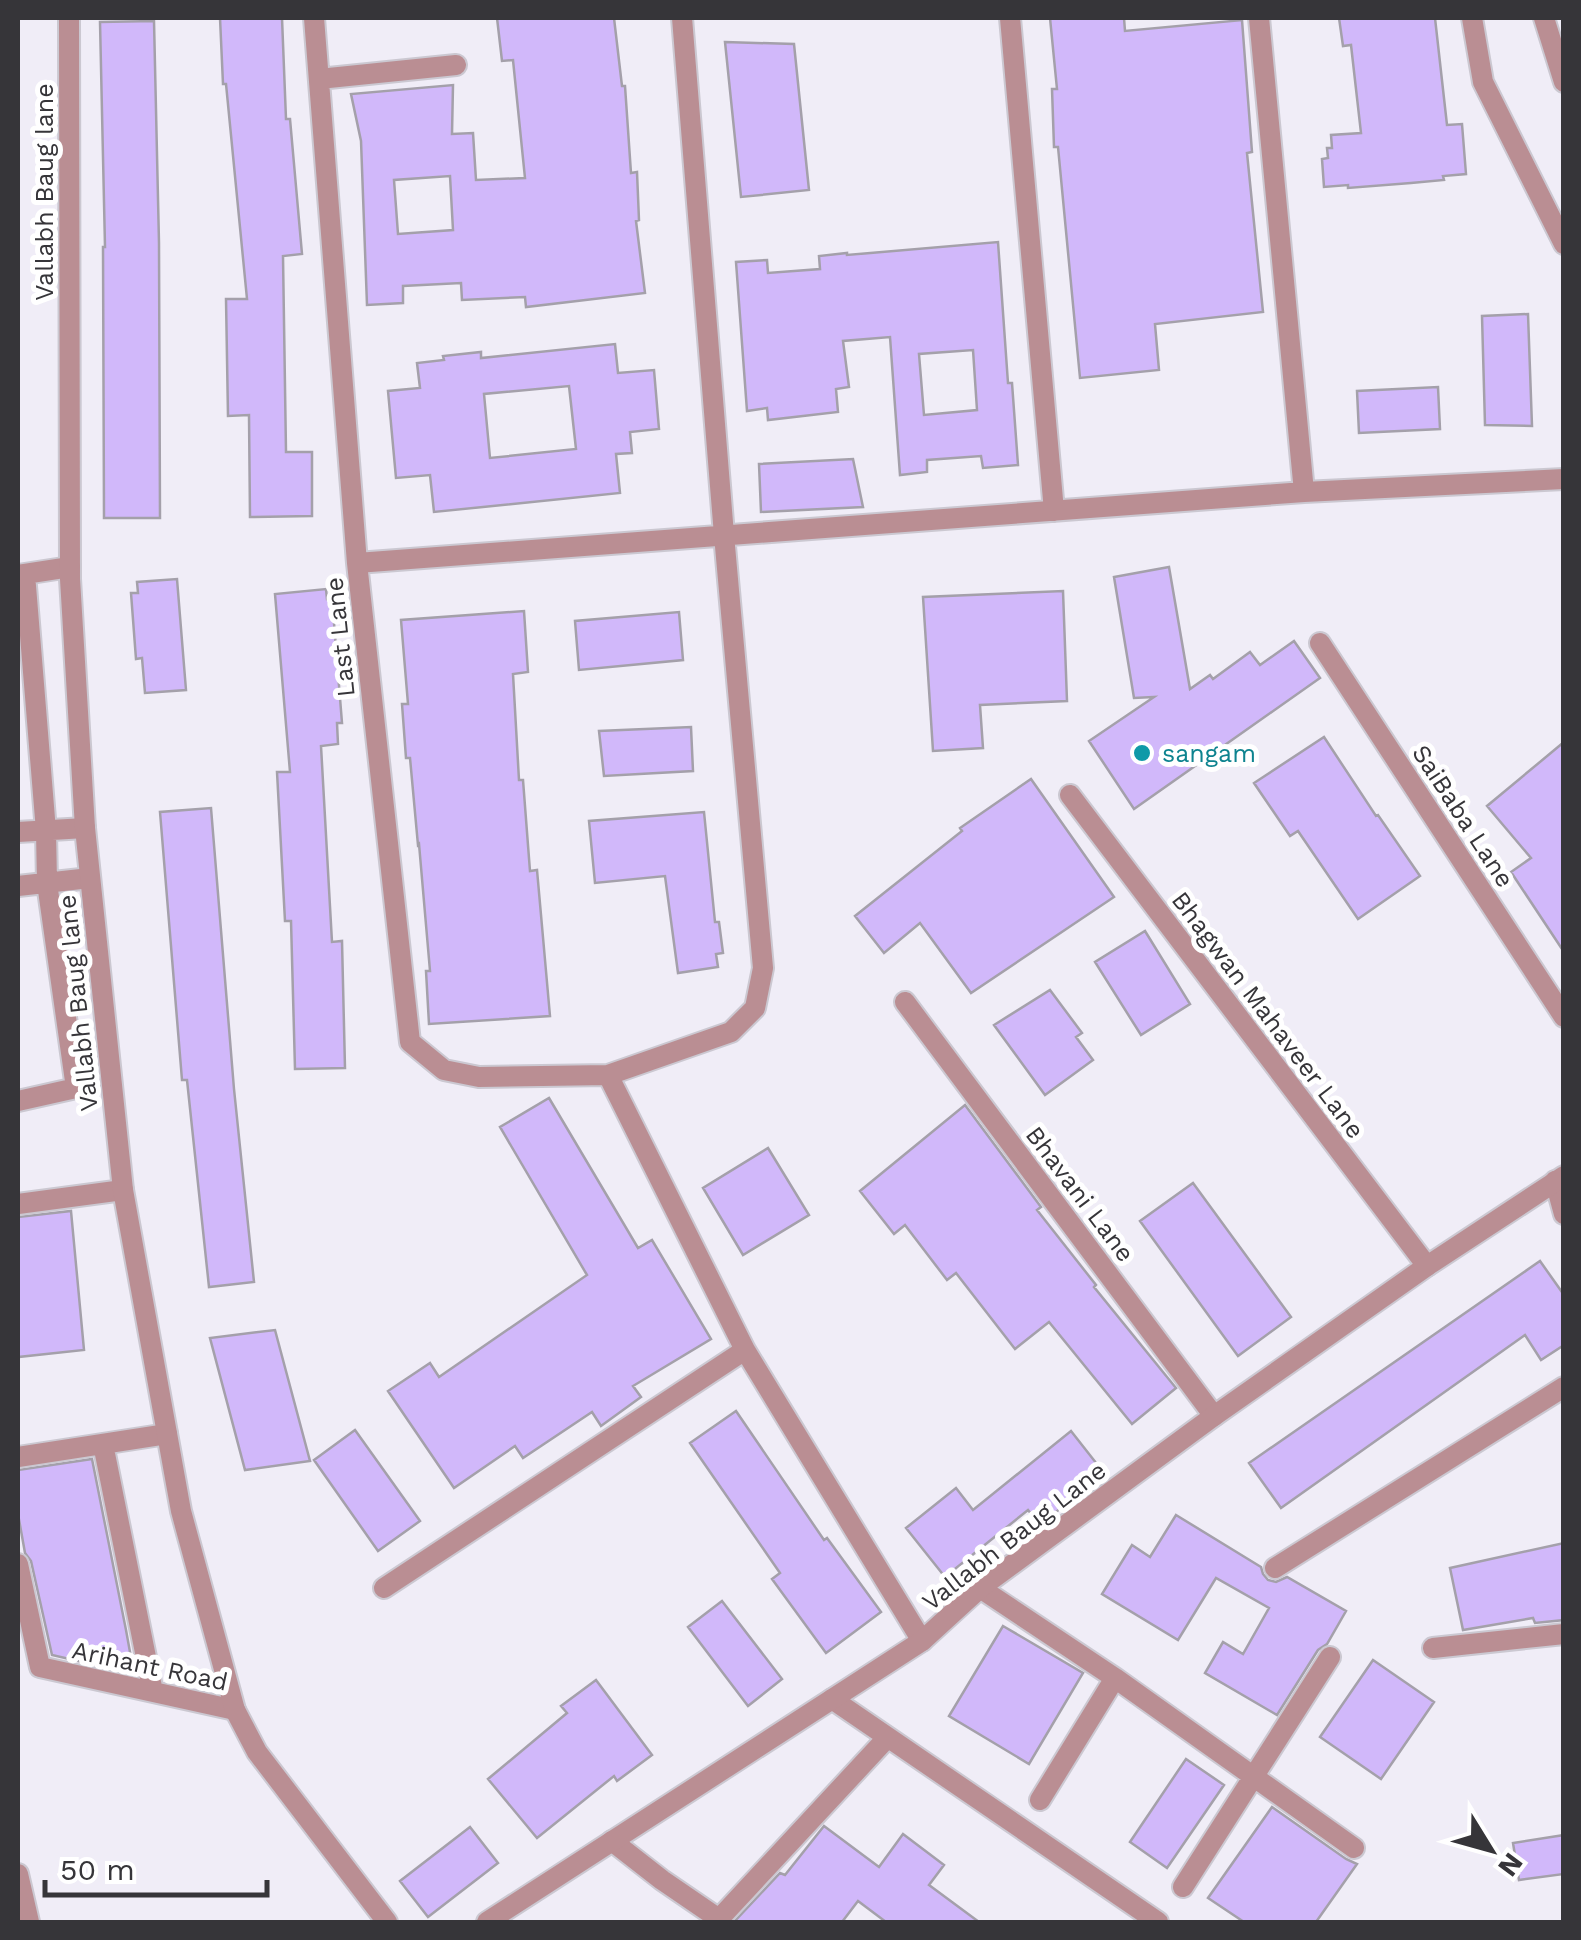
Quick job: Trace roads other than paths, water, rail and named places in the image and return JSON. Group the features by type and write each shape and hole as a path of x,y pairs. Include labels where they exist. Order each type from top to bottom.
{"street":[{"name":"Vallabh Baug lane","path":"69,18 70,568 85,828 123,1190 181,1510 236,1710 257,1752 387,1922"},
{"name":"Last Lane","path":"314,18 357,563 410,1042 444,1070 479,1077 608,1075 731,1032 755,1008 763,968 682,18"},
{"path":"1010,18 1054,510"},
{"path":"1259,18 1304,492"},
{"path":"1472,18 1483,82 1564,244"},
{"path":"1544,18 1564,82"},
{"path":"319,80 456,65"},
{"path":"357,563 1304,492 1564,479"},
{"path":"18,1102 76,1088 47,883 46,831 21,574 70,568"},
{"name":"SaiBaba Lane","path":"1320,643 1564,1017"},
{"name":"Bhagwan Mahaveer Lane","path":"1070,795 1427,1266"},
{"path":"18,832 85,828"},
{"path":"18,886 90,878"},
{"name":"Bhavani Lane","path":"905,1002 1214,1416"},
{"path":"608,1075 745,1350 922,1641"},
{"path":"1560,1179 1564,1214"},
{"name":"Vallabh Baug Lane","path":"487,1922 922,1641 980,1588 1214,1416 1427,1266 1560,1179"},
{"path":"18,1204 123,1190"},
{"path":"384,1588 745,1350"},
{"path":"1275,1568 1564,1387"},
{"path":"18,1456 167,1434"},
{"path":"103,1444 153,1692"},
{"name":"Arihant Road","path":"18,1564 40,1668 236,1710"},
{"path":"980,1588 1115,1678 1354,1848"},
{"path":"1433,1648 1564,1634"},
{"path":"1182,1887 1330,1656"},
{"path":"1040,1800 1115,1678"},
{"path":"832,1699 1152,1921"},
{"path":"612,1841 717,1921 887,1738"},
{"path":"18,1874 29,1922"}],"place":[{"name":"sangam","path":"1142,753"}]}
